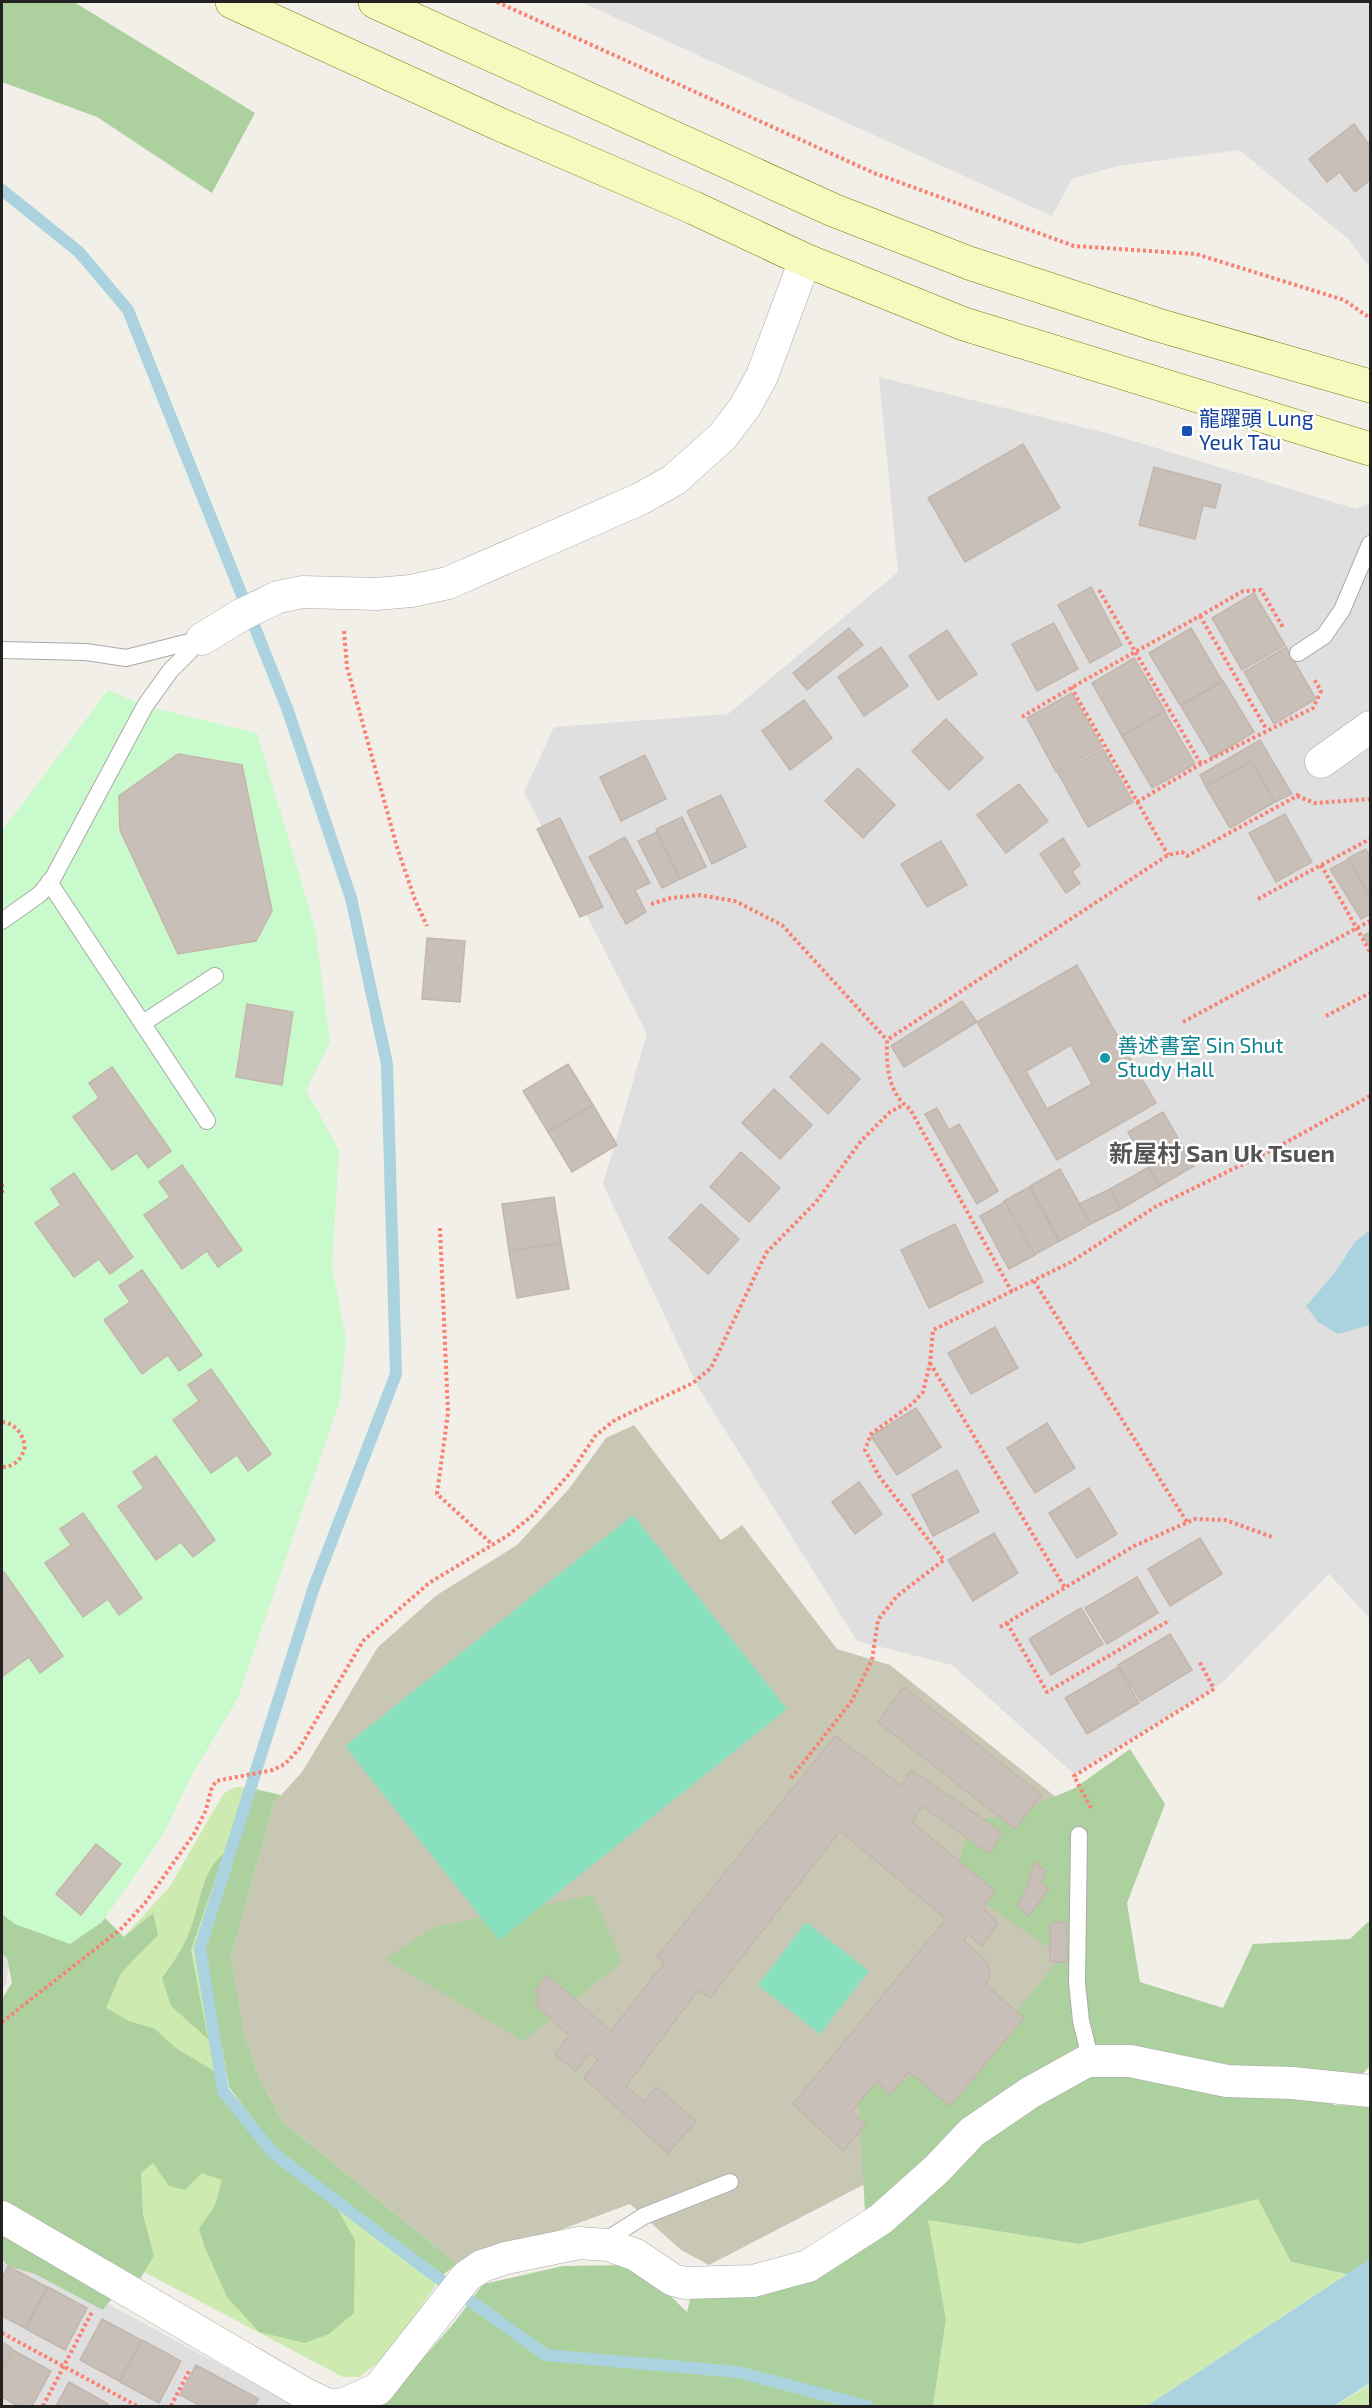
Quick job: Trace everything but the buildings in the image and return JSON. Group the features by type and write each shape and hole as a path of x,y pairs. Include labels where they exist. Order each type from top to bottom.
{"main road":[{"path":"232,2 501,125 694,208 805,260 964,324 1371,449"},
{"path":"375,2 833,210 958,259 1158,325 1371,386"}],"street":[{"path":"202,639 241,615 278,597 303,592 336,591 376,594 411,591 447,583 640,499 674,480 722,438 745,407 762,376 805,260"},
{"path":"1321,762 1371,727"},
{"path":"2,2217 304,2394 328,2404 343,2405 378,2388 466,2277 482,2266 506,2258 579,2243 608,2244 636,2255 673,2280 685,2283 753,2281 808,2266 881,2219 937,2169 972,2132 1031,2092 1091,2061 1130,2061 1227,2081 1292,2083 1371,2091"}],"lane":[{"path":"1298,653 1324,636 1342,610 1371,544"},
{"path":"2,650 86,652 126,658 202,639"},
{"path":"2,921 39,894 49,882 145,706 170,671 202,639"},
{"path":"49,882 207,1121"},
{"path":"143,1023 215,976"},
{"path":"1079,1835 1077,1983 1081,2021 1091,2061"},
{"path":"600,2244 644,2216 730,2182"}],"path":[{"path":"497,2 874,173 1074,246 1196,254 1344,300 1371,318"},
{"path":"1099,590 1201,764"},
{"path":"1022,717 1243,591 1261,590 1321,691 1313,708 1201,764 1137,802"},
{"path":"1200,616 1267,730"},
{"path":"344,629 347,667 394,836 415,900 427,926"},
{"path":"1071,687 1168,855"},
{"path":"887,1040 1168,855 1182,852 1187,856 1297,796 1321,762"},
{"path":"1297,796 1315,803 1371,799"},
{"path":"1258,899 1371,839"},
{"path":"1321,865 1371,952"},
{"path":"651,904 671,898 700,895 735,901 782,925 887,1040 886,1065 893,1088 903,1105 910,1109 1012,1292"},
{"path":"1183,1023 1371,921"},
{"path":"1326,1016 1371,993"},
{"path":"791,1779 851,1702 872,1660 878,1620 897,1596 944,1560 879,1476 865,1450 871,1434 912,1404 923,1392 930,1364 933,1330 1071,1262 1155,1207 1274,1149 1371,1096"},
{"path":"2,2022 122,1928 145,1903 194,1834 206,1810 216,1781 273,1770 285,1764 299,1749 363,1641 429,1583 507,1536 533,1515 571,1472 596,1435 615,1420 693,1383 711,1368 766,1253 816,1202 861,1141 890,1112 903,1105"},
{"path":"2,1184 2,1195"},
{"path":"440,1228 448,1413 437,1494 493,1545"},
{"path":"1034,1281 1187,1522"},
{"path":"930,1364 1065,1588"},
{"path":"2,1422 15,1426 25,1446 19,1460 13,1465 2,1467"},
{"path":"1000,1627 1134,1546 1195,1519 1226,1520 1272,1537"},
{"path":"1007,1623 1047,1692 1170,1620"},
{"path":"1085,1795 1074,1776 1214,1689 1198,1661"},
{"path":"43,2406 95,2306"},
{"path":"2,2332 63,2368 137,2406"},
{"path":"171,2406 196,2360"}],"shaded area":[{"path":"581,2 1370,2 1370,268 1348,239 1239,150 1117,166 1072,179 1052,216"},
{"path":"879,377 1114,435 1356,509 1370,503 1370,1619 1329,1574 1222,1683 1074,1774 952,1665 857,1641 698,1387 603,1184 647,1034 524,792 554,727 728,714 898,572"},
{"path":"634,1425 721,1540 742,1525 837,1649 890,1665 1067,1806 1101,2015 917,2157 709,2265 681,2250 630,2204 552,2233 492,2246 457,2264 283,2122 259,2078 243,2029 231,1957 274,1803 302,1772 378,1647 437,1595 517,1545 568,1490 606,1438"},
{"path":"2,1914 15,1924 6,1984 2,1990"},
{"path":"2,2246 296,2406 2,2406"}],"green space":[{"path":"2,2 74,2 255,113 212,193 97,117 2,82"},
{"path":"108,690 145,706 257,733 315,928 330,1042 306,1090 339,1150 332,1267 346,1339 340,1400 238,1698 192,1775 163,1835 102,1922 70,1944 15,1924 2,1914 2,831"},
{"path":"633,1515 787,1709 499,1940 345,1746"},
{"path":"1130,1749 1165,1804 1127,1903 1140,1982 1223,2008 1253,1944 1350,1939 1370,1920 1370,2066 1333,2105 1370,2106 1370,2259 1347,2274 1291,2262 1258,2199 1079,2244 928,2220 946,2319 933,2406 381,2406 454,2323 483,2284 563,2266 628,2265 657,2283 687,2312 696,2276 785,2272 866,2229 858,2089 902,2083 977,2019 1017,2012 1061,1956 954,1882 970,1820 1006,1817 1075,1788"},
{"path":"235,1787 245,1787 197,1949 222,2091 272,2155 437,2284 387,2355 360,2377 343,2377 2,2197 2,1999 12,1983 7,1958 2,1954 2,1914 15,1924 124,1937 170,1886 224,1793"},
{"path":"255,1789 281,1795 274,1803 231,1957 244,2032 259,2078 283,2122 457,2264 440,2277 275,2149 229,2087 204,1948"},
{"path":"224,1853 191,1950 208,2039 171,2006 162,1978 186,1939 211,1868"},
{"path":"593,1895 622,1962 523,2041 385,1959 435,1927"},
{"path":"153,1913 158,1935 121,1973 106,2008 129,2021 155,2029 176,2048 217,2073 221,2094 270,2157 337,2208 355,2240 354,2313 329,2334 305,2343 259,2332 227,2297 199,2229 215,2205 222,2180 202,2173 185,2190 169,2186 153,2163 141,2173 143,2215 154,2256 140,2279 117,2292 103,2310 35,2274 8,2266 2,2258 2,1999 12,1983 7,1958 2,1954 2,1914 15,1924 105,1918 124,1937"},
{"path":"806,1922 869,1971 820,2034 758,1985"},
{"path":"1258,2198 1291,2262 1347,2274 1147,2406 933,2406 946,2319 927,2220 1079,2244"},
{"path":"1370,2384 1370,2406 1335,2406"}],"water":[{"path":"1370,1230 1370,1325 1338,1334 1318,1322 1306,1306 1333,1275 1355,1242"},
{"path":"1370,2259 1370,2383 1334,2406 1147,2406"}],"waterway":[{"path":"2,190 79,252 128,310 287,708 351,898 387,1064 396,1374 314,1587 200,1948 223,2091 273,2153 423,2267 546,2355 738,2372 867,2406"}],"place":[{"name":"龍躍頭 Lung Yeuk Tau","path":"1187,431"},
{"name":"善述書室 Sin Shut Study Hall","path":"1105,1058"}],"district":[{"name":"新屋村 San Uk Tsuen","path":"1222,1154"}]}
